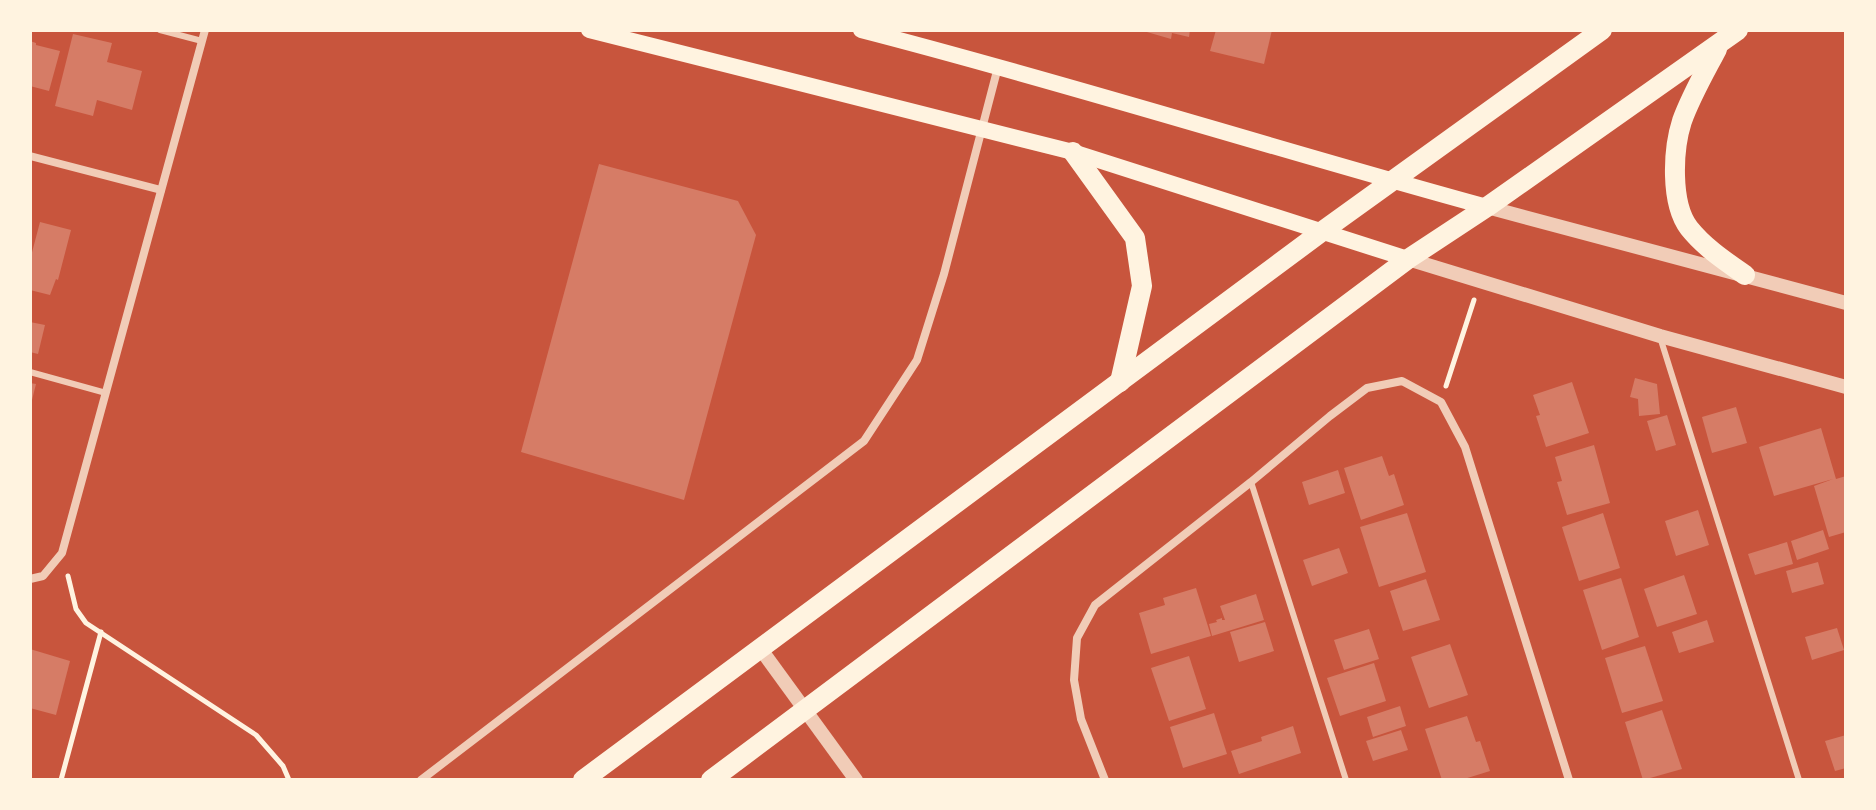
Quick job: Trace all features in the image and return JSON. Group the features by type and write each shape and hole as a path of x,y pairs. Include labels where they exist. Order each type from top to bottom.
{"main road":[{"path":"589,30 1073,152 1408,259"},
{"path":"861,30 998,66 1487,207"},
{"path":"583,780 1324,230 1602,30"},
{"path":"711,780 1408,259 1738,30"},
{"path":"1719,44 1681,124 1675,163 1676,199 1688,226 1715,254 1745,275"},
{"path":"1073,152 1135,238 1142,286 1120,382"}],"street":[{"path":"30,579 43,576 62,553 205,30"},
{"path":"421,780 864,441 917,360 944,274 998,66"},
{"path":"30,156 161,190"},
{"path":"1487,207 1846,303"},
{"path":"1408,259 1660,336 1846,387"},
{"path":"1105,780 1081,719 1074,680 1077,638 1095,605 1367,388 1402,381 1441,402 1465,447 1569,780"},
{"path":"760,648 856,780"}],"lane":[{"path":"160,30 202,41"},
{"path":"1660,336 1799,780"},
{"path":"30,372 106,393"},
{"path":"1251,482 1346,780"}],"path":[{"path":"1441,402 1481,281"},
{"path":"62,553 76,609 86,623 256,735 283,766 289,780"},
{"path":"61,780 101,632"}],"building":[{"path":"1140,30 1190,30 1189,37 1172,33 1171,39"},
{"path":"1216,30 1272,30 1264,64 1210,51"},
{"path":"73,34 112,43 107,62 142,71 132,110 97,100 93,116 55,106"},
{"path":"30,41 60,51 49,91 30,86"},
{"path":"599,164 738,201 756,235 684,500 521,452"},
{"path":"40,222 71,230 58,280 50,295 30,290 30,260"},
{"path":"30,322 45,325 38,354 30,352"},
{"path":"1635,378 1657,384 1660,414 1639,416 1638,399 1630,397"},
{"path":"1572,382 1589,433 1546,447 1533,395"},
{"path":"30,383 36,384 31,404 30,404"},
{"path":"1736,407 1747,443 1712,453 1702,417"},
{"path":"1667,415 1676,445 1656,451 1647,421"},
{"path":"1821,428 1836,479 1846,476 1846,532 1829,537 1814,486 1833,479 1774,496 1759,447"},
{"path":"1594,445 1610,503 1567,515 1557,482 1562,481 1555,457"},
{"path":"1382,456 1389,476 1394,474 1404,505 1361,520 1344,468"},
{"path":"1338,470 1345,493 1309,505 1302,482"},
{"path":"1698,510 1709,545 1676,556 1665,521"},
{"path":"1407,513 1426,572 1379,587 1360,527"},
{"path":"1603,513 1620,568 1579,581 1562,527"},
{"path":"1823,530 1829,549 1797,560 1791,541"},
{"path":"1787,542 1793,564 1755,575 1748,554"},
{"path":"1339,548 1348,573 1312,586 1303,560"},
{"path":"1818,562 1824,584 1792,593 1786,571"},
{"path":"1684,575 1697,614 1657,627 1644,589"},
{"path":"1621,578 1639,637 1602,650 1583,590"},
{"path":"1426,579 1440,620 1403,631 1390,591"},
{"path":"1196,588 1211,636 1151,654 1139,613 1165,605 1163,598"},
{"path":"1256,594 1264,620 1212,636 1209,624 1222,618 1225,620 1220,606"},
{"path":"1707,620 1714,642 1679,653 1672,632"},
{"path":"1265,622 1274,651 1239,662 1230,632"},
{"path":"1837,628 1844,650 1812,660 1805,637"},
{"path":"1369,629 1379,659 1344,670 1334,640"},
{"path":"1450,644 1468,695 1429,708 1411,657"},
{"path":"1645,646 1663,701 1622,713 1605,658"},
{"path":"30,649 70,661 56,715 30,708"},
{"path":"1189,656 1206,709 1169,721 1151,668"},
{"path":"1374,663 1386,701 1340,716 1327,678"},
{"path":"1400,706 1406,726 1373,737 1367,717"},
{"path":"1662,710 1682,769 1643,780 1625,722"},
{"path":"1214,713 1227,754 1183,768 1170,727"},
{"path":"1467,716 1490,771 1461,780 1442,780 1425,729"},
{"path":"1293,726 1301,753 1239,774 1231,751"},
{"path":"1401,730 1408,750 1373,761 1366,741"},
{"path":"1846,735 1846,768 1835,771 1825,741"}]}
